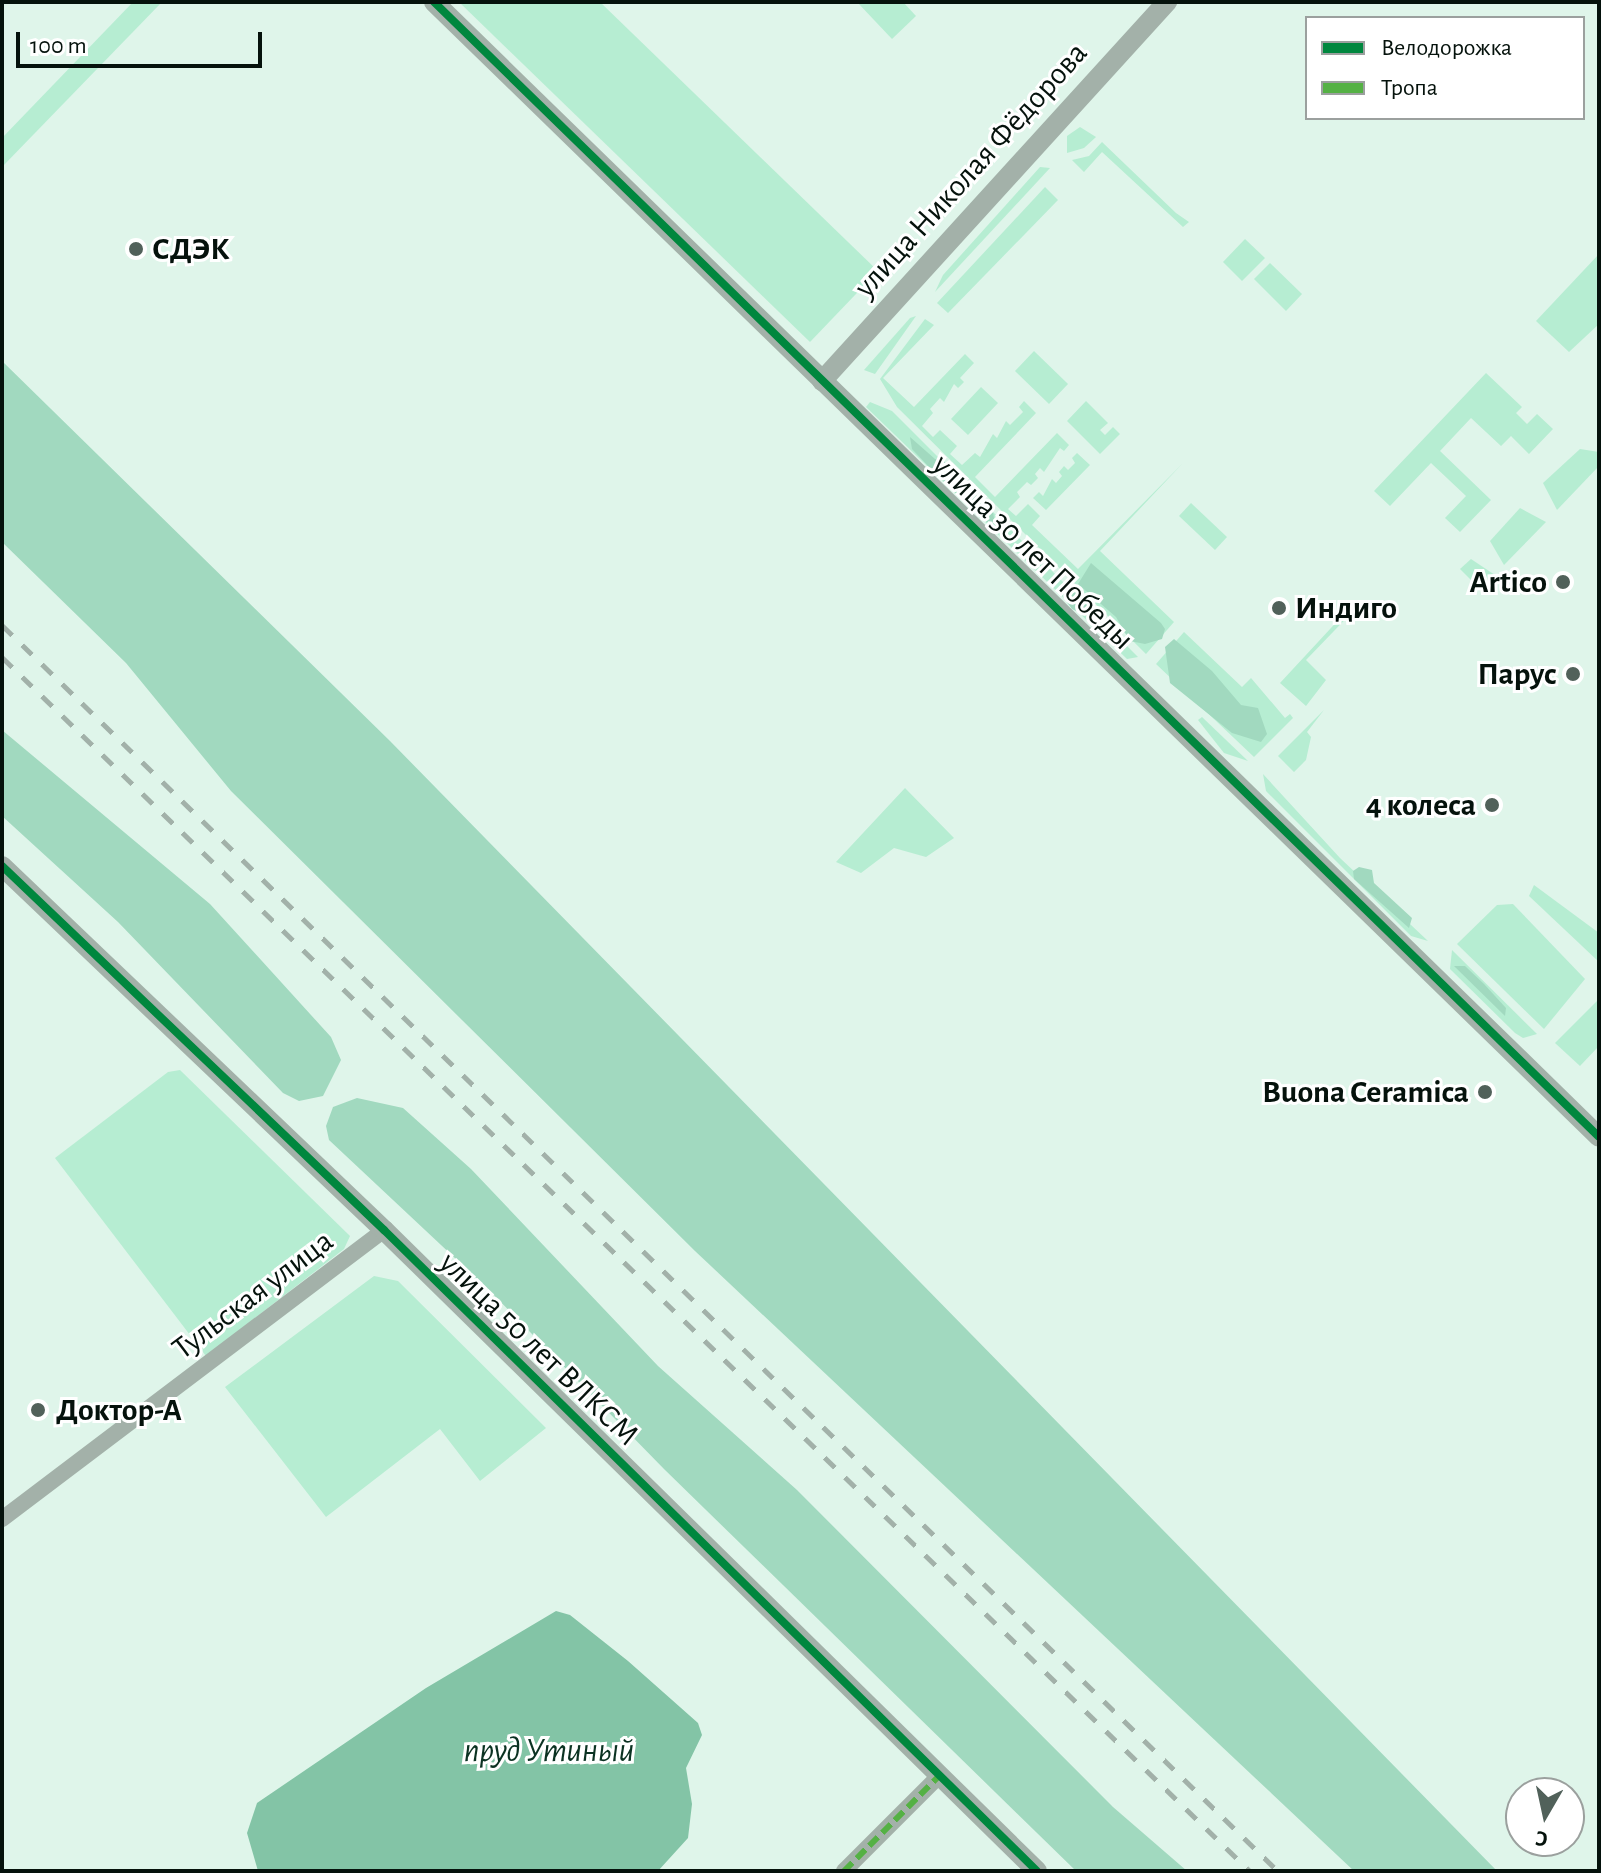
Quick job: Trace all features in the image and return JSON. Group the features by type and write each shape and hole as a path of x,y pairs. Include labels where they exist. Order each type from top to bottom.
{"street":[{"name":"улица 30 лет Победы","path":"434,2 1599,1137"},
{"name":"улица Николая Фёдорова","path":"822,381 1167,2"},
{"name":"улица 50 лет ВЛКСМ","path":"2,866 384,1230 1037,1871"},
{"name":"Тульская улица","path":"2,1519 384,1230"},
{"path":"844,1871 940,1775"}],"shaded area":[{"path":"133,2 162,2 2,167 2,138"},
{"path":"459,2 600,2 878,271 810,342"},
{"path":"857,2 903,2 916,16 892,39"},
{"path":"1080,127 1096,137 1084,148 1067,153 1067,136"},
{"path":"1102,142 1189,222 1183,227 1102,152 1084,172 1072,160 1089,156"},
{"path":"1040,167 1050,168 935,292 943,275"},
{"path":"1045,187 1058,200 948,313 937,303"},
{"path":"1245,239 1265,258 1242,281 1223,262"},
{"path":"1599,254 1599,324 1569,352 1536,321"},
{"path":"1270,263 1302,294 1286,311 1254,279"},
{"path":"916,316 875,374 864,370 910,318"},
{"path":"925,319 934,325 883,378 914,407 965,354 974,363 960,378 964,382 958,388 954,384 944,402 940,398 930,409 933,413 922,426 933,437 940,430 957,446 950,454 962,465 975,453 980,457 993,434 997,438 1006,421 1010,425 1023,412 1019,407 1024,401 1036,413 975,477 995,497 1057,433 1069,445 1064,451 1060,448 1044,472 1040,468 1035,474 1038,478 1031,485 1027,482 1017,492 1020,497 1008,509 1016,516 1028,504 1040,516 1032,525 1078,569 1183,463 1100,551 1174,622 1146,654 897,407 880,379"},
{"path":"1034,351 1068,384 1049,404 1015,371"},
{"path":"2,361 390,741 1497,1871 1354,1871 695,1251 231,791 126,663 2,542"},
{"path":"1486,373 1522,407 1516,413 1527,424 1537,414 1553,429 1529,454 1511,436 1501,446 1471,418 1440,451 1491,500 1460,532 1445,518 1466,496 1431,463 1390,506 1374,491"},
{"path":"981,387 998,403 968,435 951,419"},
{"path":"1086,401 1108,423 1100,430 1105,435 1113,427 1120,434 1100,454 1067,421"},
{"path":"870,402 892,411 1138,657 1127,659 866,407"},
{"path":"910,437 935,459 943,460 993,512 995,524 986,522 929,467 912,449"},
{"path":"1580,449 1599,452 1599,466 1557,510 1543,483"},
{"path":"1077,453 1090,465 1046,510 1033,498 1039,492 1043,496 1052,479 1056,483 1062,476 1059,472 1064,466 1068,470 1075,463 1072,458"},
{"path":"1191,503 1227,537 1215,550 1179,516"},
{"path":"1520,508 1546,522 1504,565 1490,541"},
{"path":"1471,559 1495,575 1481,590 1460,569"},
{"path":"1091,563 1161,623 1165,629 1162,639 1145,644 1130,641 1116,617 1078,584"},
{"path":"1065,585 1090,603 1103,624 1072,609 1063,597"},
{"path":"1356,601 1360,604 1306,660 1326,680 1306,706 1280,683"},
{"path":"1184,632 1242,687 1251,678 1285,718 1290,714 1293,718 1254,757 1156,664"},
{"path":"1174,639 1212,671 1241,705 1258,708 1267,734 1261,742 1232,733 1170,683 1165,647"},
{"path":"1324,710 1307,732 1311,737 1306,760 1294,772 1278,756"},
{"path":"1202,717 1248,761 1224,753 1198,720"},
{"path":"2,730 210,904 331,1037 341,1060 323,1096 299,1101 283,1093 118,922 2,816"},
{"path":"1263,774 1340,858 1428,941 1411,936 1266,791"},
{"path":"905,788 954,838 926,857 894,848 861,873 836,862"},
{"path":"1359,867 1372,870 1374,883 1412,918 1409,928 1354,879 1353,871"},
{"path":"1534,885 1599,933 1599,962 1529,896"},
{"path":"1513,904 1585,979 1544,1029 1457,944 1497,905"},
{"path":"1452,950 1537,1034 1523,1038 1515,1033 1450,969"},
{"path":"1454,966 1465,966 1484,984 1506,1008 1505,1016"},
{"path":"1599,999 1599,1046 1580,1066 1555,1043"},
{"path":"180,1070 350,1236 344,1249 206,1356 55,1158 168,1072"},
{"path":"357,1098 403,1108 471,1169 658,1366 797,1490 1113,1807 1187,1871 1076,1871 664,1469 489,1290 329,1140 326,1126 333,1107"},
{"path":"374,1276 398,1281 546,1428 480,1481 440,1429 326,1517 225,1387"}],"water":[{"name":"пруд Утиный","path":"556,1611 570,1615 698,1723 702,1735 686,1768 692,1804 688,1838 658,1871 258,1871 247,1833 257,1803 426,1688"}],"railway":[{"path":"2,625 1278,1871"},
{"path":"2,657 1250,1871"}],"marked path":[{"path":"844,1871 940,1775"}],"cycle path":[{"path":"434,2 1599,1137"},
{"path":"2,866 384,1230 1037,1871"}],"place":[{"name":"СДЭК","path":"136,249"},
{"name":"Artico","path":"1563,582"},
{"name":"Индиго","path":"1279,608"},
{"name":"Парус","path":"1573,674"},
{"name":"4 колеса","path":"1492,805"},
{"name":"Buona Ceramica","path":"1485,1092"},
{"name":"Доктор-А","path":"38,1410"}]}
